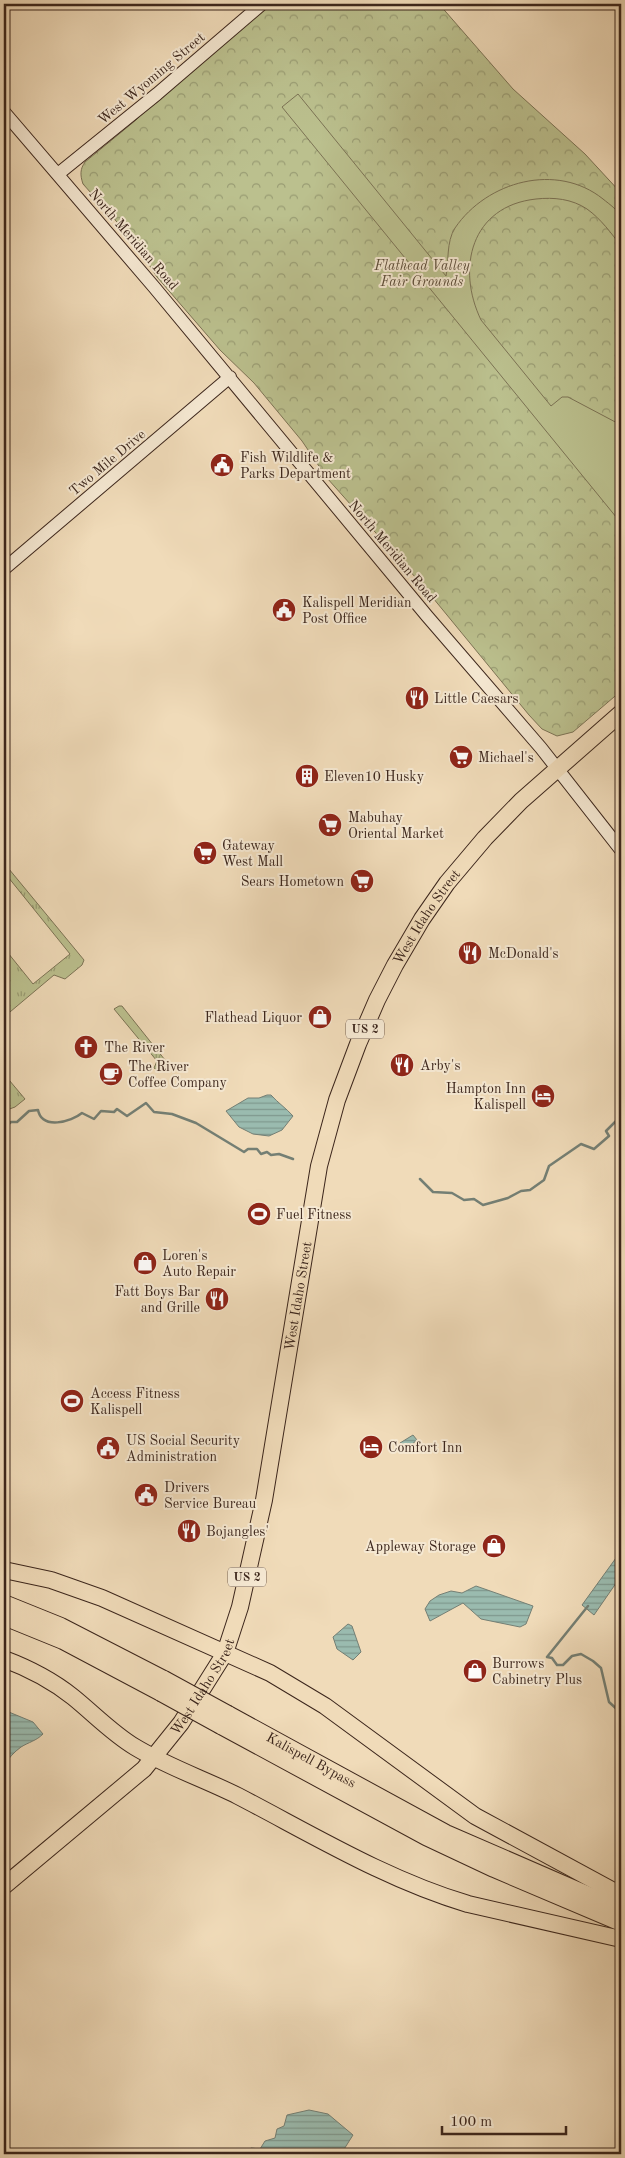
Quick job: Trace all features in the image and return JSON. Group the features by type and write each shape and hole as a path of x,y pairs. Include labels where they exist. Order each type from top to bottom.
{"highway":[{"name":"West Idaho Street","path":"4,1886 144,1769 181,1723 225,1653 240,1607 264,1500 319,1166 328,1130 351,1062 377,1000 429,908 485,838 557,768 621,713"},
{"path":"4,1570 34,1575 85,1591 270,1673 325,1706 475,1816 621,1895"},
{"name":"Kalispell Bypass","path":"4,1603 74,1632 162,1686 433,1826 621,1909"},
{"name":"Kalispell Bypass","path":"4,1617 64,1640 162,1686"},
{"path":"4,1659 39,1675 62,1689 128,1742 153,1758 236,1795 373,1866 449,1899 487,1910 621,1939"},
{"name":"Kalispell Bypass","path":"225,1720 433,1841 494,1870 621,1923"}],"main road":[{"name":"West Wyoming Street","path":"58,174 157,94 262,4"},
{"name":"North Meridian Road","path":"4,112 230,377 427,616 557,768 621,850"},
{"name":"Two Mile Drive","path":"4,569 230,377"}],"green space":[{"name":"Flathead Valley Fair Grounds","path":"267,4 439,4 513,89 585,154 621,193 621,691 573,732 557,736 542,729 529,715 424,587 327,478 302,441 254,383 220,350 157,277 133,240 83,184 81,172 85,162 136,120 164,91"},
{"path":"298,94 446,276 450,239 455,228 485,198 504,188 524,182 544,180 565,181 585,188 603,199 619,213 622,225 621,246 597,217 575,203 549,198 514,204 496,214 483,227 475,243 470,261 470,280 481,320 551,406 562,397 568,397 621,425 621,523 282,107"},
{"path":"4,863 84,960 82,965 65,979 54,975 4,1017 4,948 33,984 70,954 4,872"},
{"path":"122,1006 169,1065 167,1069 158,1071 154,1068 157,1061 114,1009"},
{"path":"4,1074 25,1099 15,1107 4,1111"}],"water":[{"path":"271,1095 293,1116 282,1130 269,1136 253,1134 239,1127 226,1111 248,1098 259,1098"},
{"path":"413,1435 417,1440 405,1450 400,1443"},
{"path":"621,1551 621,1576 594,1615 582,1605"},
{"path":"476,1586 533,1606 526,1624 520,1627 481,1619 463,1603 430,1621 425,1609 430,1601 439,1595 451,1591 462,1593"},
{"path":"348,1624 352,1626 361,1652 353,1660 337,1649 333,1637"},
{"path":"4,1710 33,1722 43,1734 18,1749 4,1765"},
{"path":"309,2110 328,2114 353,2135 341,2154 244,2154 251,2148 260,2149 265,2141 275,2138 277,2129 284,2126 287,2115"}],"waterway":[{"path":"420,1179 433,1192 452,1193 464,1200 474,1199 483,1205 508,1198 521,1191 530,1190 544,1180 549,1166 581,1144 594,1149 609,1136 606,1131 618,1119 620,1094 617,1091 621,1084"},
{"path":"4,1128 11,1122 17,1122 29,1111 38,1110 45,1120 57,1122 71,1119 82,1113 94,1119 101,1111 114,1112 117,1109 127,1116 146,1103 154,1112 172,1114 196,1123 244,1152 248,1149 257,1149 261,1154 267,1152 271,1155 279,1154 293,1159"},
{"path":"588,1606 547,1657 552,1658 557,1665 563,1665 572,1656 581,1654 593,1661 601,1668 609,1702 621,1713"}],"place":[{"name":"Fish Wildlife & Parks Department","path":"222,465"},
{"name":"Kalispell Meridian Post Office","path":"284,610"},
{"name":"Little Caesars","path":"417,698"},
{"name":"Michael's","path":"461,757"},
{"name":"Eleven10 Husky","path":"307,776"},
{"name":"Mabuhay Oriental Market","path":"330,825"},
{"name":"Gateway West Mall","path":"205,853"},
{"name":"Sears Hometown","path":"362,881"},
{"name":"McDonald's","path":"470,953"},
{"name":"Flathead Liquor","path":"320,1017"},
{"name":"The River","path":"86,1047"},
{"name":"Arby's","path":"402,1065"},
{"name":"The River Coffee Company","path":"111,1074"},
{"name":"Hampton Inn Kalispell","path":"543,1096"},
{"name":"Fuel Fitness","path":"259,1214"},
{"name":"Loren's Auto Repair","path":"145,1263"},
{"name":"Fatt Boys Bar and Grille","path":"217,1299"},
{"name":"Access Fitness Kalispell","path":"72,1401"},
{"name":"Comfort Inn","path":"371,1447"},
{"name":"US Social Security Administration","path":"108,1448"},
{"name":"Drivers Service Bureau","path":"146,1495"},
{"name":"Bojangles'","path":"189,1531"},
{"name":"Appleway Storage","path":"494,1546"},
{"name":"Burrows Cabinetry Plus","path":"475,1671"}]}
